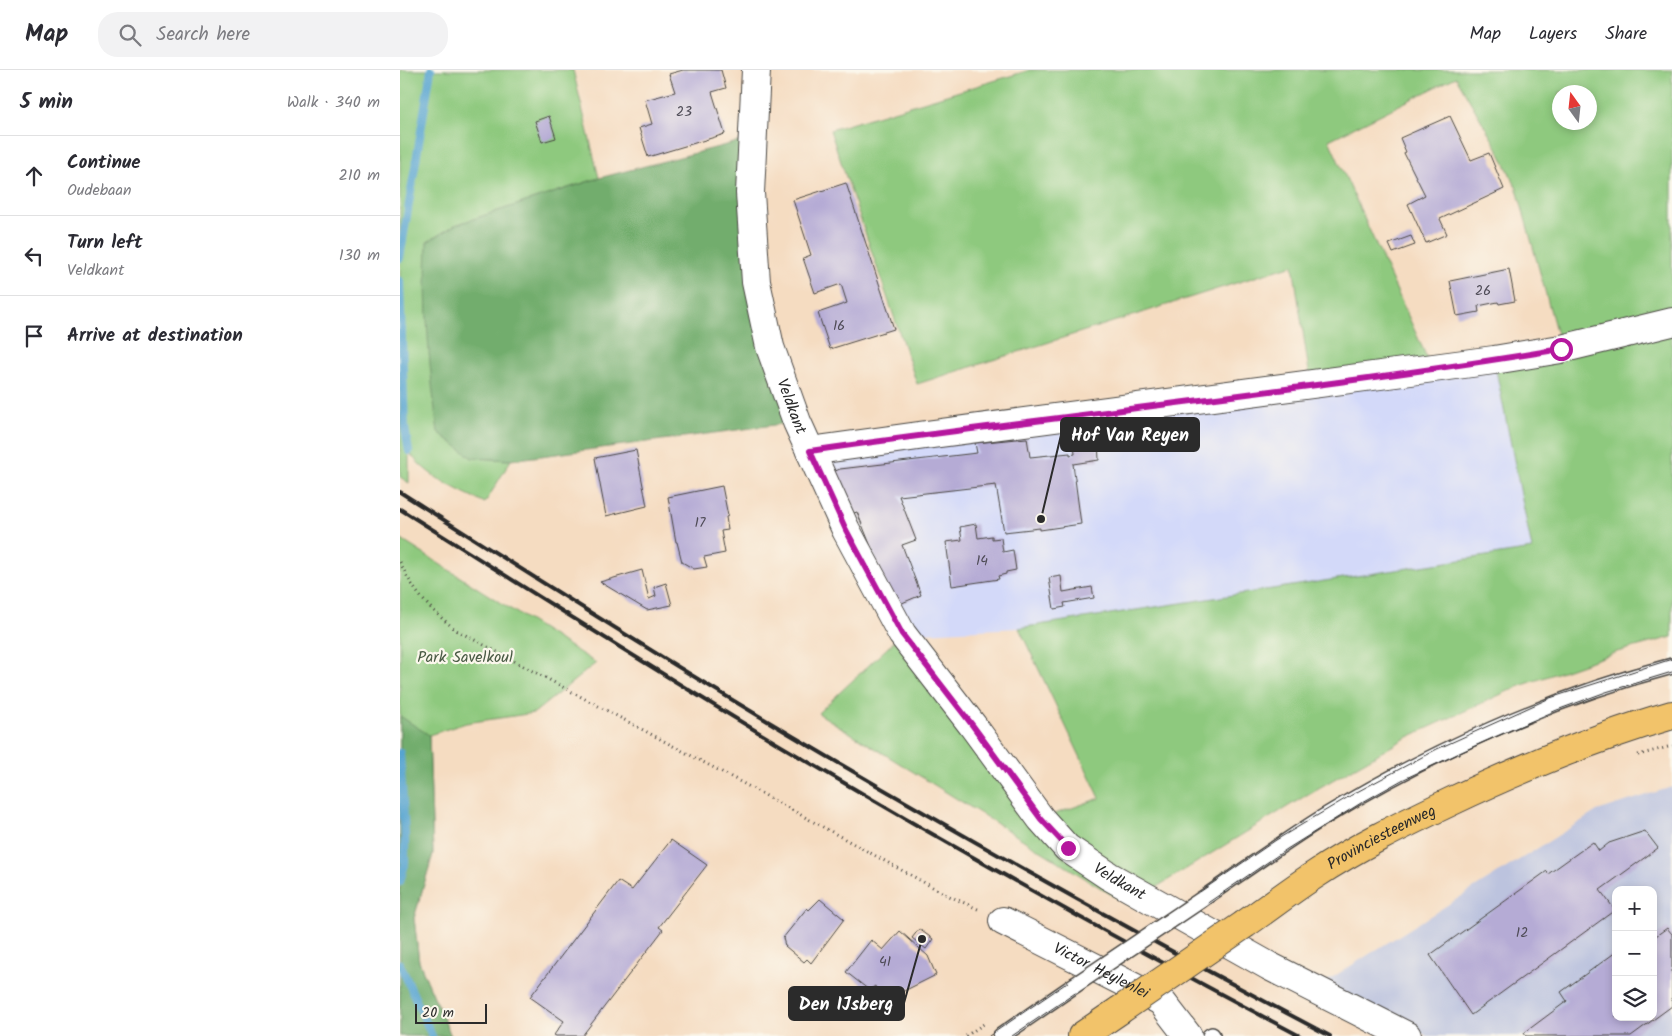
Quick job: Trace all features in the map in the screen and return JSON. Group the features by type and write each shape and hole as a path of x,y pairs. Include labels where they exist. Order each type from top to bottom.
{"main road":[{"name":"Provinciesteenweg","path":"1082,1036 1314,875 1371,842 1517,771 1629,728 1672,715"}],"street":[{"name":"Veldkant","path":"756,70 750,193 756,282 770,347 797,422 846,530 902,634 1041,819 1068,848 1109,876 1261,961 1407,1036"},
{"path":"810,451 1494,360 1561,349 1672,322"},
{"name":"Victor Heylenlei","path":"1003,921 1161,1001 1203,1036"}],"lane":[{"path":"1001,1036 1326,817 1440,755 1554,704 1604,686 1672,666"}],"path":[{"path":"400,562 410,583 428,607 456,630 947,895 1003,921"},
{"path":"1635,756 1672,746"}],"shaded area":[{"path":"1494,360 1532,549 1019,628 902,634 810,451"},
{"path":"1672,787 1672,1036 1427,1036 1322,984 1597,811"}],"green space":[{"path":"400,70 573,70 599,178 455,225 472,458 511,460 485,503 434,476 409,452 409,483 400,477"},
{"path":"1030,70 1672,70 1672,637 1617,652 1517,687 1406,738 1310,793 1150,891 1130,906 818,713 902,634 1041,819 1100,798 1019,628 1532,549 1494,360 1561,349 1517,189 1499,151 1456,77 1329,140 1432,369 1311,385 1293,265 917,384 830,130"},
{"path":"753,138 750,193 797,422 511,460 472,458 438,432 428,337 426,290 427,242 455,225 599,178"},
{"name":"Park Savelkoul","path":"400,539 596,663 534,713 466,723 429,735 433,854 414,918 419,962 451,1036 400,1036"},
{"path":"400,716 429,735 433,854 414,918 419,962 451,1036 400,1036"}],"building":[{"path":"683,70 721,70 726,88 712,92 725,134 648,157 639,128 652,124 645,100 675,92 669,74"},
{"path":"549,116 556,138 542,142 535,121"},
{"path":"1450,116 1471,160 1489,153 1504,189 1440,219 1447,234 1426,243 1408,204 1425,195 1404,153 1406,152 1400,138"},
{"path":"846,183 894,329 830,349 818,313 847,303 841,284 815,293 803,258 811,255 793,200"},
{"path":"1411,236 1415,245 1393,253 1389,244"},
{"path":"1509,269 1515,301 1478,306 1479,312 1457,316 1450,281"},
{"path":"1027,438 1030,457 1075,454 1074,444 1098,441 1099,460 1073,464 1081,524 1040,530 1040,528 1004,532 996,485 899,496 916,540 902,545 921,595 895,606 857,512 851,514 833,472 840,469 977,453 975,443"},
{"path":"636,450 647,506 606,516 595,458"},
{"path":"722,486 728,516 726,517 728,530 721,531 725,553 704,557 707,567 694,569 682,562 676,542 668,497"},
{"path":"976,524 978,538 992,536 992,539 1001,538 1003,552 1013,550 1016,570 998,576 999,579 952,586 946,542 962,540 960,527"},
{"path":"642,570 649,599 656,596 654,587 666,583 672,605 647,610 600,582"},
{"path":"1061,576 1063,592 1092,587 1094,598 1064,603 1065,607 1054,609 1049,578"},
{"path":"1645,831 1658,848 1600,890 1612,906 1612,912 1471,1015 1430,955 1547,871 1548,874 1593,842 1599,851 1609,843"},
{"path":"671,840 707,865 659,927 663,930 582,1036 554,1035 564,1021 530,997 618,881 632,890"},
{"path":"820,899 844,919 811,963 807,959 804,962 785,946 783,938 807,908 809,910"},
{"path":"1667,928 1672,934 1672,1006 1657,1017 1657,976 1657,935"},
{"path":"919,929 933,939 926,949 912,938"},
{"path":"900,931 928,956 936,975 882,1002 875,986 869,990 846,972 871,940 883,950"},
{"path":"1612,955 1612,1021 1652,1021 1631,1036 1526,1036 1524,1033 1567,1001 1561,992"}],"waterway":[{"path":"400,258 431,70"},
{"path":"400,281 405,428 409,451"},
{"path":"400,753 405,835 405,864 400,882"},
{"path":"400,964 432,1036"}],"tram line":[{"path":"989,1036 1276,840 1355,793 1437,749 1550,698 1672,659"},
{"path":"1012,1036 1287,849 1402,780 1557,710 1606,692 1672,672"}],"railway":[{"path":"400,492 644,646 924,813 1059,889 1330,1036"},
{"path":"400,509 687,689 847,785 1040,895 1300,1036"}],"place":[{"name":"Hof Van Reyen","path":"1041,519"},
{"name":"Den IJsberg","path":"922,939"}],"route":[{"path":"1068,848 1041,819 902,634 863,564 810,451 1432,369 1561,349"}]}
